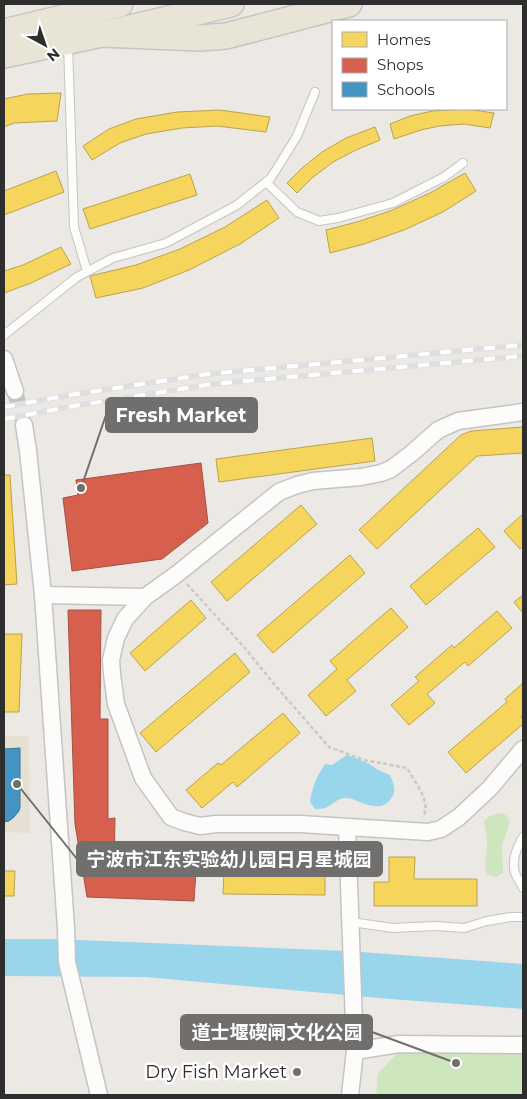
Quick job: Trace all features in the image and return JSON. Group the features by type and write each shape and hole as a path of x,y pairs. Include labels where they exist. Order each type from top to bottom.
{"main road":[{"path":"48,21 97,4"},
{"path":"4,32 120,4"},
{"path":"4,54 68,42 231,4"},
{"path":"102,34 199,38 226,36 349,4"}],"street":[{"path":"4,359 15,391"},
{"path":"523,412 458,421 438,430 391,469 381,473 361,477 313,481 279,492 177,574 145,597 125,619 116,638 111,660 116,704 143,778 171,816 200,826 216,824 300,824 415,832 441,829 459,817 490,788 523,750"},
{"path":"24,425 43,595 67,962 99,1095"},
{"path":"43,595 145,597"},
{"path":"348,828 355,1051 350,1095"},
{"path":"355,1051 398,1044 523,1045"}],"lane":[{"path":"68,42 74,227 87,271"},
{"path":"4,336 87,271 113,258 166,243 237,205 271,178 297,136 315,92"},
{"path":"266,182 298,212 319,221 338,218 393,203 444,177 463,163"},
{"path":"523,837 514,860 515,872 523,888"},
{"path":"351,922 393,928 435,926 464,928 487,920 523,917"}],"path":[{"path":"177,574 244,647 330,747 364,760 407,768 424,799 425,813 415,832"}],"shaded area":[{"path":"4,736 29,736 30,833 4,832"}],"green space":[{"path":"498,813 506,815 510,823 502,844 503,873 496,877 487,874 487,841 484,821"},
{"path":"523,1048 523,1095 376,1095 378,1074 398,1052"}],"water":[{"path":"347,755 368,763 390,775 394,789 392,797 381,806 368,805 342,798 326,808 315,809 310,802 315,782 322,768 325,764 332,765"},
{"path":"4,939 55,939 347,951 523,964 523,1009 145,977 4,976"}],"building: Homes":[{"path":"61,93 57,121 14,123 4,127 4,99 28,94"},
{"path":"220,110 270,117 266,132 217,126 182,128 146,134 120,143 92,160 83,146 109,129 136,119 177,112"},
{"path":"473,110 494,113 490,128 464,124 439,126 394,139 390,124 410,116 432,111"},
{"path":"375,127 380,140 333,162 312,178 297,193 287,183 322,152 346,138"},
{"path":"56,171 64,192 4,215 4,191"},
{"path":"465,173 476,191 443,212 404,230 330,253 326,230 390,211 430,193"},
{"path":"190,174 197,195 90,229 83,209"},
{"path":"267,200 279,218 240,244 189,270 143,288 96,298 90,276 136,265 180,249 225,227"},
{"path":"61,247 71,264 31,283 4,293 4,271 23,265"},
{"path":"523,427 523,453 477,456 377,549 359,530 461,435 471,431"},
{"path":"372,438 375,461 219,482 216,459"},
{"path":"185,467 190,502 102,515 109,562 74,567 65,500 85,497 83,481"},
{"path":"4,475 10,475 17,584 4,585"},
{"path":"301,505 317,524 227,601 211,582"},
{"path":"523,514 523,546 520,549 504,531"},
{"path":"478,528 495,547 426,605 410,586"},
{"path":"350,555 365,573 273,653 257,635"},
{"path":"523,595 523,613 514,602"},
{"path":"191,600 206,618 145,671 130,653"},
{"path":"391,608 408,627 347,680 356,691 326,716 308,695 337,669 330,661"},
{"path":"497,611 512,628 468,666 465,662 427,694 435,703 409,725 391,705 419,681 415,677 452,645 454,648"},
{"path":"75,613 97,613 97,705 75,705"},
{"path":"4,634 22,634 19,712 4,712"},
{"path":"235,653 250,672 156,752 140,733"},
{"path":"523,683 523,714 521,717 523,724 466,773 448,752 507,702 505,699"},
{"path":"283,713 300,733 237,787 233,782 202,808 186,790 218,763 221,765"},
{"path":"80,724 104,724 105,822 80,822"},
{"path":"283,845 307,846 307,871 325,871 325,895 223,894 224,871 282,872"},
{"path":"389,857 415,857 414,879 477,879 477,906 374,906 374,882 389,882"},
{"path":"4,871 15,871 14,896 4,896"},
{"path":"102,873 190,874 190,896 102,895"}],"building: Shops":[{"path":"201,463 208,523 162,559 72,571 63,498 78,495 76,480"},
{"path":"68,610 101,610 100,719 108,719 108,819 115,818 114,868 196,871 194,901 87,897 75,824"}],"building: Schools":[{"path":"20,748 20,807 14,817 4,822 4,749"}],"tunnel":[{"path":"15,391 24,425"}],"railway":[{"path":"4,407 208,374 523,345"},
{"path":"4,419 212,384 523,356"}],"place":[{"name":"Fresh Market","path":"81,488"},
{"name":"宁波市江东实验幼儿园日月星城园","path":"17,784"},
{"name":"道士堰碶闸文化公园","path":"456,1063"},
{"name":"Dry Fish Market","path":"297,1072"}]}
